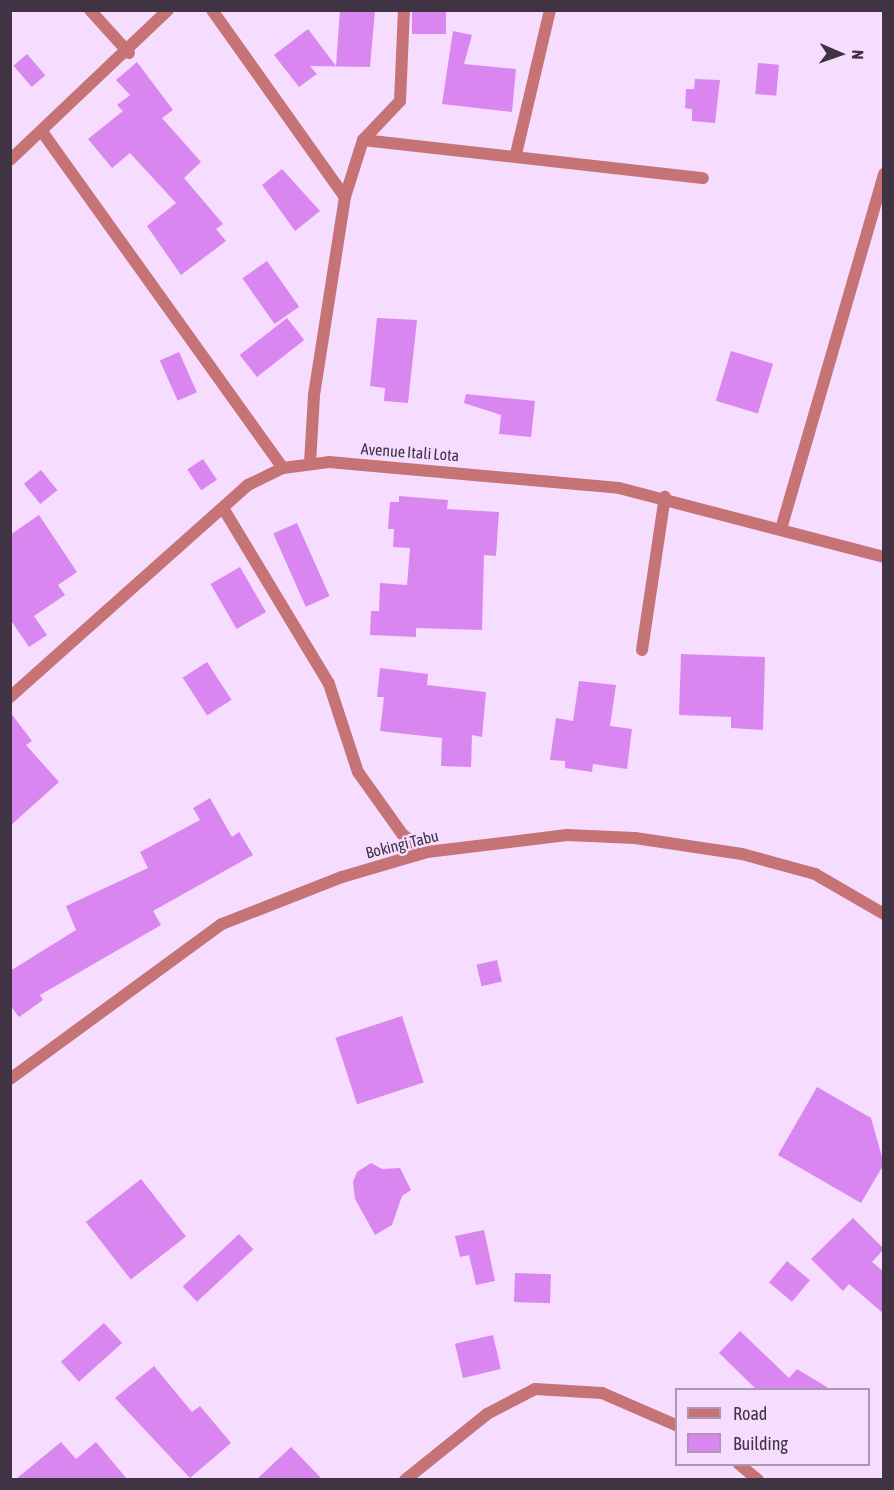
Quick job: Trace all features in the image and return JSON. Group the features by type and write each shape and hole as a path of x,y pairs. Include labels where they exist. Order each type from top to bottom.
{"street":[{"path":"90,10 129,53"},
{"path":"10,160 43,133 129,53 168,10"},
{"path":"212,10 345,196"},
{"path":"310,463 314,395 345,196 363,140 400,101 404,10"},
{"path":"516,154 550,10"},
{"path":"43,133 283,468"},
{"path":"363,140 516,154 703,178"},
{"path":"782,529 884,174"},
{"name":"Avenue Itali Lota","path":"10,697 248,485 283,468 310,463 508,475 665,497 884,557"},
{"path":"642,650 665,497"},
{"path":"224,508 329,684 358,772 403,835 427,852"},
{"name":"Bokingi Tabu","path":"10,1079 222,924 342,877 427,852 567,835 635,838 742,854 815,874 884,914"},
{"path":"405,1479 487,1414 535,1389 602,1394 675,1425"},
{"path":"742,1466 758,1479"}],"building":[{"path":"340,10 375,10 370,67 310,66 317,74 299,87 274,55 308,29 336,66"},
{"path":"412,10 446,10 446,34 412,34"},
{"path":"453,31 472,35 464,64 516,69 512,112 442,104"},
{"path":"27,54 45,75 32,87 13,66"},
{"path":"137,62 173,110 162,118 201,162 184,178 223,224 216,229 226,241 181,275 147,226 176,203 130,153 112,168 88,139 123,111 117,105 130,95 116,80"},
{"path":"758,63 779,65 776,96 755,94"},
{"path":"695,79 720,80 715,123 692,121 692,109 685,108 686,89 694,89"},
{"path":"282,169 320,211 295,231 262,185"},
{"path":"267,261 299,307 275,324 242,278"},
{"path":"287,318 304,340 257,377 240,355"},
{"path":"377,318 417,320 408,403 384,401 385,388 370,386"},
{"path":"731,351 773,364 758,414 716,401"},
{"path":"179,352 197,392 178,401 160,361"},
{"path":"466,394 535,401 531,437 499,434 501,415 464,403"},
{"path":"203,459 217,480 201,490 187,470"},
{"path":"41,470 57,490 40,504 24,484"},
{"path":"399,496 448,500 447,509 499,512 496,556 484,555 482,630 416,628 416,637 370,635 371,611 379,611 380,583 407,585 410,548 393,547 394,529 388,529 390,502 399,502"},
{"path":"39,515 77,572 58,585 65,595 34,616 47,635 29,647 10,619 10,535"},
{"path":"297,523 330,596 306,607 273,534"},
{"path":"240,567 266,612 237,629 211,584"},
{"path":"681,654 765,657 763,730 731,728 731,717 679,715"},
{"path":"207,662 232,700 207,716 183,678"},
{"path":"380,668 428,674 427,685 486,692 482,737 472,735 471,767 441,766 442,738 380,731 384,697 377,697"},
{"path":"579,681 616,685 610,726 632,729 627,769 593,764 592,772 565,768 565,761 550,760 556,718 573,721"},
{"path":"10,712 32,741 26,745 59,782 10,826"},
{"path":"210,798 232,837 239,832 253,855 153,911 161,925 40,995 43,1000 19,1017 10,1005 10,971 76,930 66,906 148,868 140,852 200,820 193,808"},
{"path":"497,960 502,981 481,986 477,965"},
{"path":"402,1016 424,1083 357,1104 335,1038"},
{"path":"817,1087 871,1118 884,1164 861,1203 778,1155"},
{"path":"371,1163 382,1169 400,1168 411,1190 402,1196 392,1225 375,1235 355,1199 353,1182 357,1172"},
{"path":"141,1179 186,1237 131,1280 86,1222"},
{"path":"853,1218 884,1249 872,1262 884,1272 884,1314 849,1284 843,1291 811,1259"},
{"path":"484,1230 495,1281 476,1285 469,1255 460,1257 455,1236"},
{"path":"239,1234 253,1249 197,1302 183,1287"},
{"path":"787,1261 810,1280 792,1302 769,1282"},
{"path":"515,1273 551,1274 550,1303 514,1302"},
{"path":"104,1323 122,1343 79,1382 61,1362"},
{"path":"740,1331 789,1378 797,1369 828,1388 755,1388 719,1353"},
{"path":"493,1335 501,1369 463,1378 455,1344"},
{"path":"154,1366 192,1412 200,1406 231,1443 190,1478 115,1398"},
{"path":"61,1442 76,1459 96,1442 127,1479 16,1479"},
{"path":"291,1447 322,1479 257,1479"}]}
